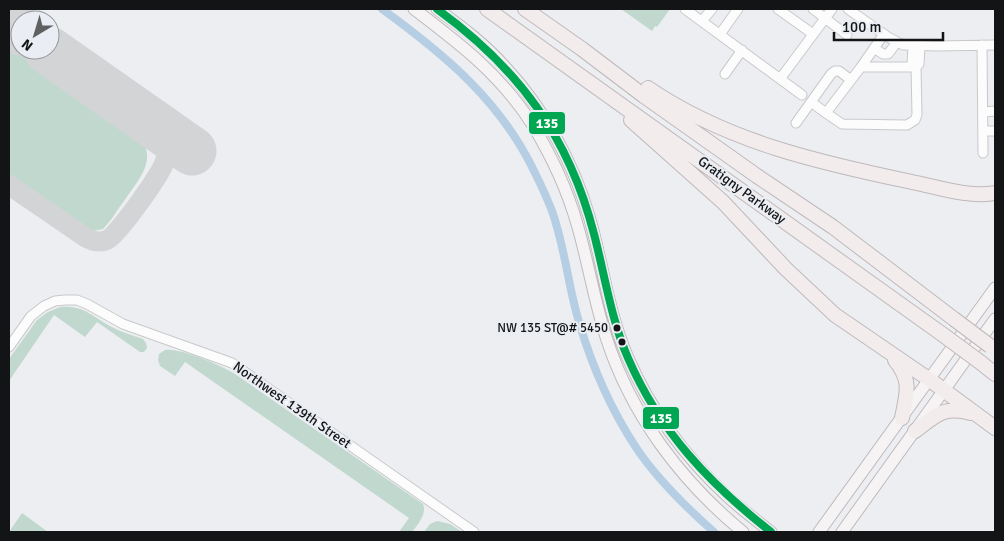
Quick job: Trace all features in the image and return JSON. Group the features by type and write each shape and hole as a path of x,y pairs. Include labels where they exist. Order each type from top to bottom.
{"highway":[{"name":"Gratigny Parkway","path":"487,9 709,166 995,374"},
{"name":"Gratigny Parkway","path":"525,9 757,176 833,227 957,316 994,345"},
{"path":"582,49 620,69 685,111 726,130 778,150 837,167 960,192 995,192"},
{"path":"592,85 723,202 786,268 835,315 889,354 930,380 995,428"},
{"path":"889,354 902,368 908,382 908,393 902,418"},
{"path":"915,431 945,410 959,409 976,414"}],"main road":[{"path":"414,9 464,47 479,61 509,93 532,124 564,187 577,222 606,337 616,365 645,421 664,452 719,512 743,532"},
{"path":"437,9 469,32 506,68 526,92 562,149 589,215 618,333 628,359 654,408 672,435 697,466 728,497 771,532"},
{"path":"819,532 995,288"},
{"path":"842,532 995,319"}],"street":[{"path":"685,9 802,95"},
{"path":"702,21 712,9"},
{"path":"720,34 738,9"},
{"path":"778,9 813,34"},
{"path":"813,9 847,35"},
{"path":"780,79 832,9"},
{"path":"848,9 897,42 914,46 995,45"},
{"path":"826,113 884,34"},
{"path":"874,48 888,54 897,42"},
{"path":"982,45 983,153"},
{"path":"811,102 842,124 907,125 911,123 917,115 916,68 919,64 914,46"},
{"path":"725,74 742,50"},
{"path":"861,67 916,68"},
{"path":"796,122 834,71 839,71 851,80"},
{"path":"983,112 995,111"},
{"path":"983,131 995,131"},
{"name":"Northwest 139th Street","path":"9,347 31,316 55,301 77,300 122,324 232,363 474,532"}],"green space":[{"path":"621,9 670,9 652,31"},
{"path":"9,42 10,60 34,60 136,132 143,141 146,151 145,168 136,184 103,229 93,231 9,174"},
{"path":"60,307 81,309 122,332 143,339 147,348 144,352 140,352 97,322 85,337 54,315 9,381 9,359 37,320 48,312"},
{"path":"165,350 190,354 235,374 423,504 423,515 412,532 399,532 409,518 185,362 175,376 160,366 159,354"},
{"path":"22,513 48,532 9,532"},
{"path":"437,521 450,524 462,532 424,532 430,524"}],"waterway":[{"path":"382,9 427,43 469,81 488,101 521,147 552,211 579,322 596,371 611,403 637,449 653,471 714,532"}],"taxiway":[{"path":"9,185 90,240 104,241 112,236 120,227 139,203 162,168 168,148 168,134"}],"runway":[{"path":"60,58 192,151"}],"transit line":[{"name":"135","path":"437,9 492,55 516,80 555,135 583,199 622,343 641,385 655,410 671,433 707,475 727,495 771,532"}],"place":[{"name":"NW 135 ST@# 5450","path":"617,328"}]}
